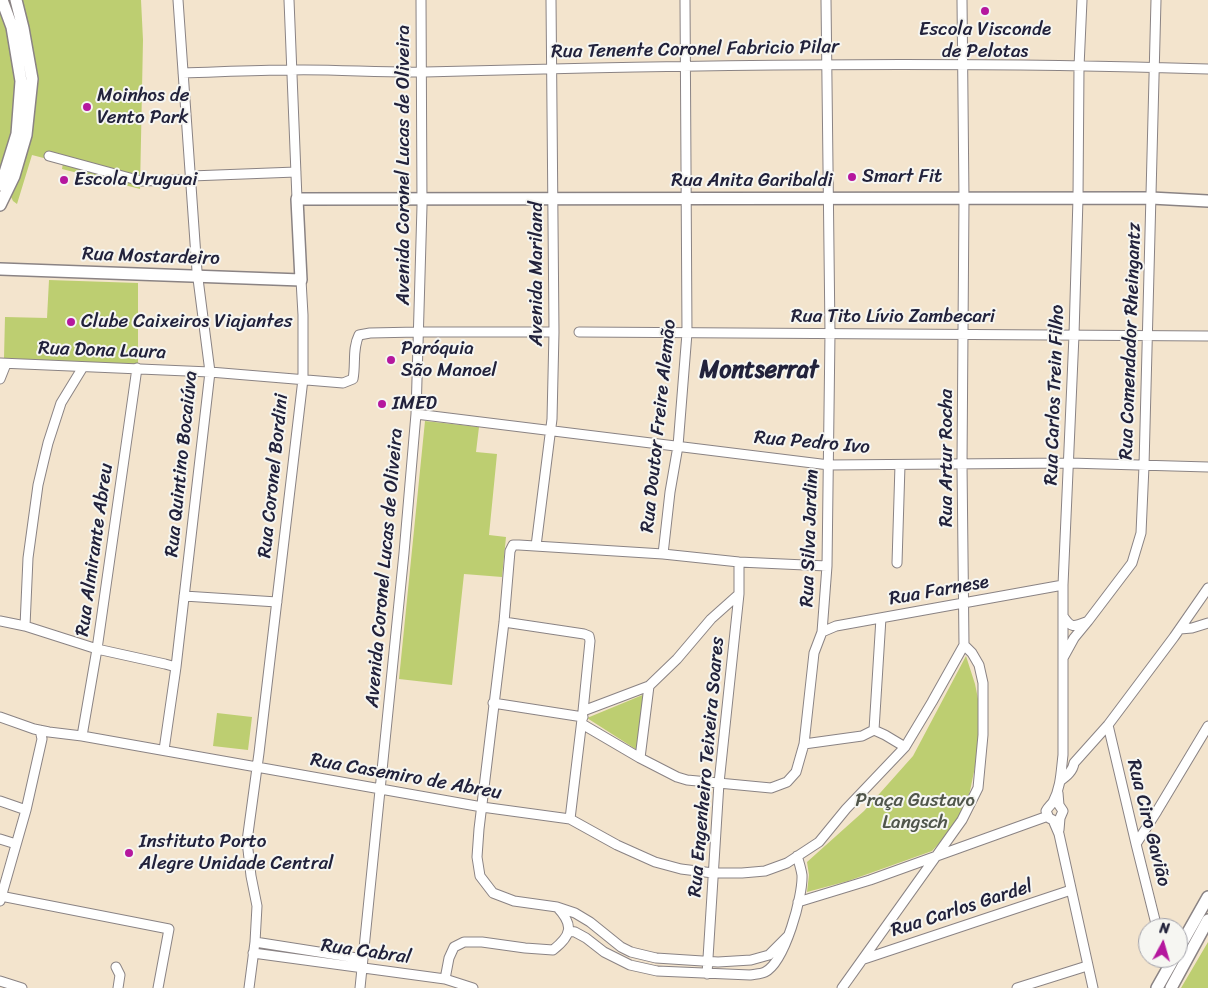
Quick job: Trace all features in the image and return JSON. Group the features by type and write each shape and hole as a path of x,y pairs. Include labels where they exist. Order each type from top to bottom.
{"main road":[{"path":"0,185 17,134 21,81 12,26 2,0"},
{"path":"0,205 14,176 26,135 32,79 24,28 16,0"},
{"name":"Rua Anita Garibaldi","path":"297,199 1151,198 1208,201"},
{"name":"Rua Coronel Bordini","path":"297,199 301,280"},
{"name":"Rua Mostardeiro","path":"0,269 301,280"},
{"path":"1188,932 1208,897"},
{"path":"1171,988 1208,920"},
{"path":"1157,988 1166,968"}],"street":[{"name":"Rua Quintino Bocaiúva","path":"164,750 176,667 210,372 198,276 178,0"},
{"name":"Rua Coronel Bordini","path":"289,0 297,199"},
{"name":"Avenida Coronel Lucas de Oliveira","path":"360,988 364,965 416,414 422,199 421,0"},
{"name":"Avenida Mariland","path":"536,546 552,419 554,332 551,0"},
{"name":"Rua Doutor Freire Alemão","path":"663,554 670,492 678,446 687,333 685,0"},
{"name":"Rua Silva Jardim","path":"583,717 640,758 677,777 687,780 770,788 787,782 796,772 804,744 814,653 822,632 827,566 830,333 826,0"},
{"name":"Rua Artur Rocha","path":"797,856 819,842 905,747 964,645 962,0"},
{"name":"Rua Carlos Trein Filho","path":"1053,812 1062,768 1063,745 1062,616 1074,334 1082,0"},
{"name":"Rua Comendador Rheingantz","path":"1063,658 1074,638 1132,563 1140,533 1144,466 1156,0"},
{"name":"Rua Tenente Coronel Fabricio Pilar","path":"183,73 292,70 421,72 827,64 1208,69"},
{"path":"49,156 141,180 180,180"},
{"path":"191,176 296,172"},
{"path":"0,269 0,274"},
{"name":"Rua Coronel Bordini","path":"249,988 257,906 247,841 278,602 303,379 301,280"},
{"path":"418,332 554,332"},
{"name":"Rua Dona Laura","path":"3,364 210,372 343,383 352,380 355,343 359,334 418,332"},
{"name":"Rua Tito Lívio Zambecari","path":"579,332 1208,336"},
{"path":"0,379 3,364"},
{"path":"25,626 28,558 38,485 48,443 61,403 83,367"},
{"name":"Rua Almirante Abreu","path":"82,736 97,649 137,368"},
{"name":"Rua Pedro Ivo","path":"416,414 829,465 1069,463 1208,467"},
{"path":"898,563 900,465"},
{"path":"788,936 769,955 751,960 718,962 656,958 631,952 621,947 590,922 575,913 557,907 514,901 492,893 480,876 477,857 482,808 504,622 510,551 513,546 663,554 739,562 827,566"},
{"name":"Rua Engenheiro Teixeira Soares","path":"707,974 720,783 739,594 739,562"},
{"name":"Rua Farnese","path":"822,632 836,626 1063,585"},
{"path":"1059,785 1074,763 1108,725 1180,629 1208,588"},
{"path":"494,703 583,717 649,686 678,659 711,619 739,594"},
{"path":"184,596 278,602"},
{"path":"1062,616 1072,626 1078,626 1088,621"},
{"path":"874,730 881,618"},
{"path":"0,621 25,626 97,649 176,667"},
{"path":"504,622 589,636 583,717 570,820"},
{"path":"1180,629 1192,628 1208,623"},
{"path":"842,988 962,820 978,788 983,735 983,682 979,665 972,653 964,645"},
{"path":"640,758 649,686"},
{"name":"Rua Casemiro de Abreu","path":"0,716 44,734 82,736 482,808 570,820 654,862 681,869 713,873 765,871 787,863 797,856"},
{"name":"Rua Ciro Gavião","path":"1108,725 1155,918"},
{"path":"1136,844 1158,811 1208,726"},
{"path":"804,744 862,736 874,730"},
{"path":"874,730 905,747"},
{"path":"44,734 26,810 0,898 169,929 158,988"},
{"path":"1062,768 1074,763"},
{"path":"0,801 26,810"},
{"path":"798,902 870,880 1053,812 1093,988"},
{"path":"0,839 16,844"},
{"path":"569,931 586,938 604,952 630,965 657,971 750,975 765,972 776,963 788,936 798,902 802,875 797,856"},
{"name":"Rua Carlos Gardel","path":"864,959 1071,890"},
{"path":"445,978 449,958 454,947 464,942 482,942 553,950 563,943 569,931 569,923 565,915 557,907"},
{"name":"Rua Cabral","path":"254,942 364,965"},
{"path":"273,955 274,945"},
{"name":"Rua Cabral","path":"253,953 364,965 445,978 473,988"},
{"path":"1017,988 1088,966"},
{"path":"116,967 120,975 118,988"},
{"path":"0,980 22,988"}],"green space":[{"name":"Moinhos de Vento Park","path":"19,0 141,0 143,40 140,189 62,169 63,163 32,155 17,204 13,201 9,193 16,177"},
{"path":"0,6 8,26 18,83 12,131 0,170"},
{"name":"Clube Caixeiros Viajantes","path":"49,280 138,283 138,365 4,358 5,317 47,318"},
{"path":"425,421 479,427 476,452 497,454 489,535 506,537 502,577 464,574 452,685 399,679"},
{"name":"Praça Gustavo Langsch","path":"966,656 975,684 982,733 970,791 961,819 932,851 848,881 807,892 809,875 807,862 864,811 913,756"},
{"path":"645,694 637,750 587,718"},
{"path":"217,713 252,717 248,750 213,746"},
{"path":"1208,942 1208,988 1181,988"}],"place":[{"name":"Escola Visconde de Pelotas","path":"985,11"},
{"name":"Moinhos de Vento Park","path":"87,107"},
{"name":"Smart Fit","path":"852,177"},
{"name":"Escola Uruguai","path":"64,180"},
{"name":"Clube Caixeiros Viajantes","path":"71,322"},
{"name":"Paróquia São Manoel","path":"391,360"},
{"name":"IMED","path":"382,404"},
{"name":"Instituto Porto Alegre Unidade Central","path":"129,853"}],"district":[{"name":"Montserrat","path":"759,371"}]}
